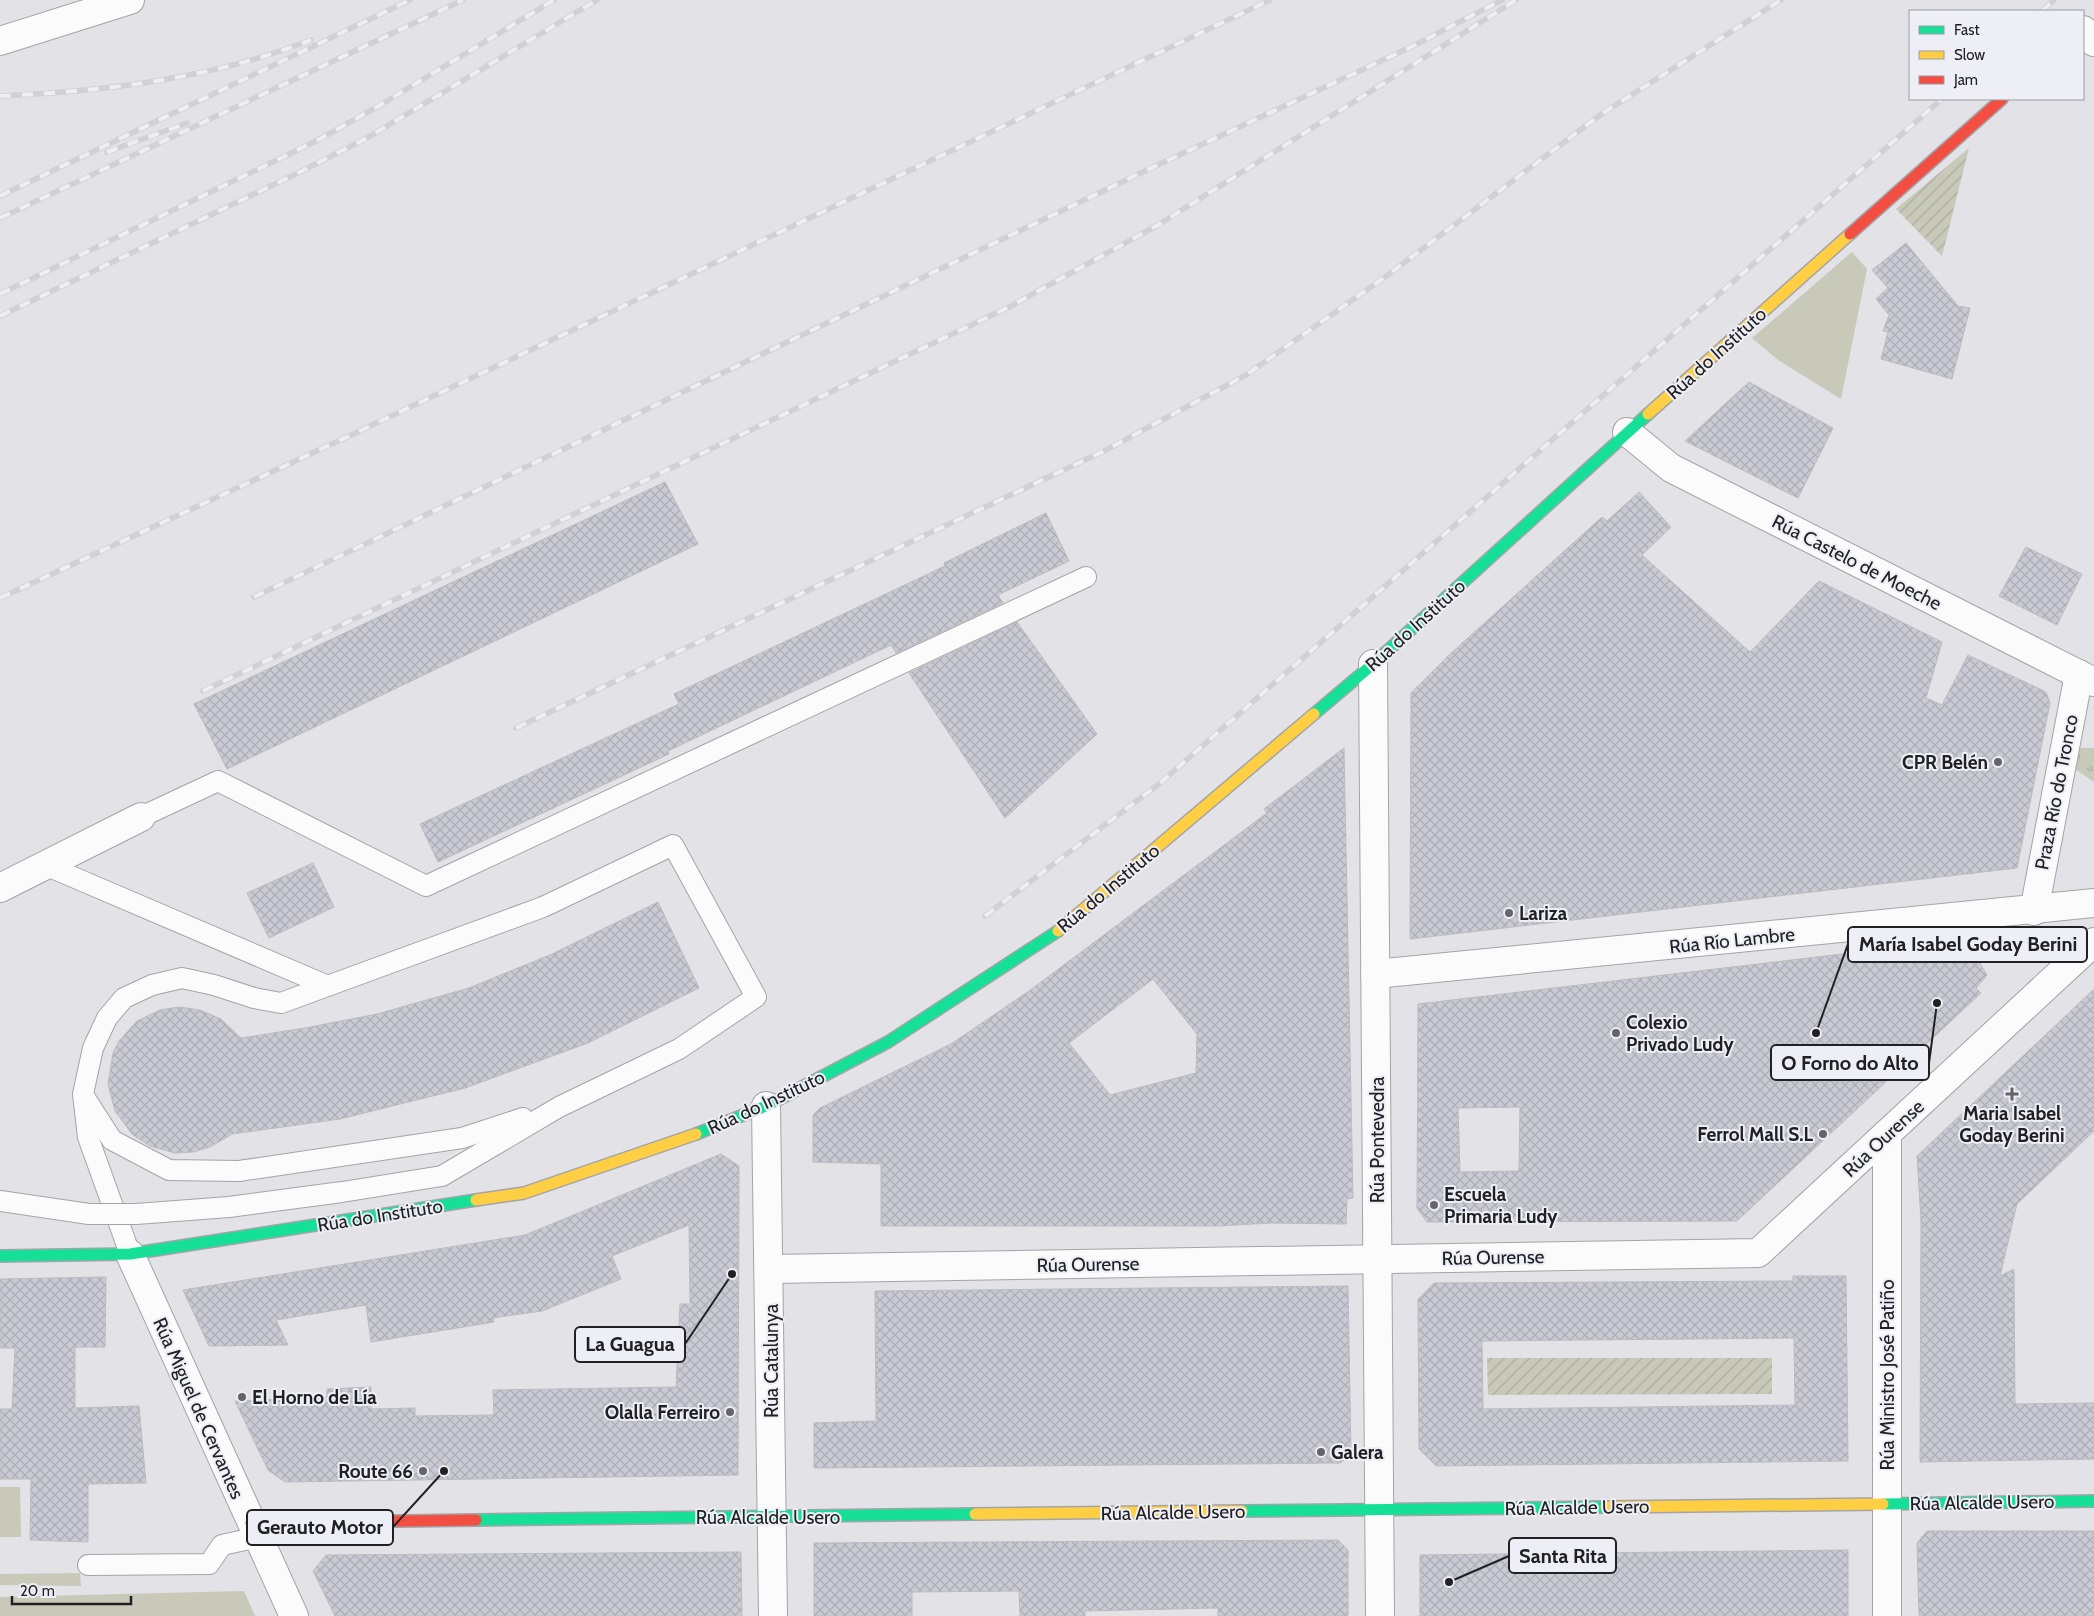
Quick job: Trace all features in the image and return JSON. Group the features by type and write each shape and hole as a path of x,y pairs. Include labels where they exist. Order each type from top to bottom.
{"street":[{"path":"0,41 130,0"},
{"path":"2084,27 2094,17"},
{"path":"2084,29 2094,42"},
{"name":"Rúa do Instituto","path":"0,1256 130,1254 524,1193 693,1135 766,1106 888,1042 1052,936 1373,664 1626,432 2001,100"},
{"name":"Rúa Castelo de Moeche","path":"1626,432 1671,468 2086,678"},
{"name":"Rúa Pontevedra","path":"1373,664 1380,1616"},
{"name":"Praza Río do Tronco","path":"2034,910 2086,678"},
{"path":"0,888 141,817"},
{"name":"Rúa Río Lambre","path":"1375,974 2091,904"},
{"name":"Rúa Ourense","path":"770,1269 1758,1253 2094,942"},
{"name":"Rúa Catalunya","path":"766,1106 770,1269 773,1616"},
{"name":"Rúa Ministro José Patiño","path":"1887,1134 1887,1616"},
{"name":"Rúa Miguel de Cervantes","path":"130,1254 294,1616"},
{"name":"Rúa Alcalde Usero","path":"255,1530 772,1517 2094,1501"}],"lane":[{"path":"141,817 218,781 426,886 1086,577"},
{"path":"0,1201 89,1214 136,1214 230,1207 442,1176 559,1106 679,1050 756,997 672,845 542,907 282,1003 254,998 214,985 182,978 152,985 124,998 107,1018 93,1048 83,1094 88,1137 130,1254"},
{"path":"45,866 328,986"},
{"path":"83,1094 112,1140 169,1170 239,1171 462,1138 559,1106"},
{"path":"88,1565 209,1564 222,1545 255,1530"}],"green space":[{"path":"1969,148 1942,256 1896,209"},
{"path":"1852,252 1867,269 1841,399 1778,360 1752,338"},
{"path":"2070,748 2094,748 2094,782 2075,769"},
{"path":"1487,1358 1772,1358 1772,1394 1488,1395"},
{"path":"0,1487 20,1487 21,1537 0,1537"},
{"path":"80,1573 81,1586 0,1585 0,1574"},
{"path":"244,1591 255,1616 0,1616 0,1597"}],"building":[{"path":"1906,243 1958,306 1970,308 1952,379 1881,359 1888,332 1883,331 1889,315 1876,299 1888,288 1872,270"},
{"path":"1749,382 1833,428 1798,498 1685,441"},
{"path":"665,482 698,544 227,769 194,704"},
{"path":"1639,492 1671,527 1642,555 1750,652 1819,581 1942,642 1926,698 1942,705 1968,655 2046,692 2050,703 2017,868 1410,939 1411,693 1449,655 1602,517 1607,521"},
{"path":"1046,513 1069,561 998,595 1003,603 896,653 891,645 668,751 669,754 438,862 420,824 679,704 674,694 945,566 944,563"},
{"path":"2026,547 2082,574 2057,625 1999,596"},
{"path":"1017,622 1097,734 1005,818 909,673"},
{"path":"1344,748 1353,1198 1347,1199 1346,1224 881,1226 881,1164 813,1162 813,1115 820,1108 951,1044 1029,991 1267,813 1264,809","holes":["1153,979 1197,1034 1196,1073 1110,1095 1069,1043"]},
{"path":"313,863 334,907 269,938 247,893"},
{"path":"658,902 699,988 588,1043 465,1088 340,1119 232,1134 210,1147 193,1152 175,1153 150,1146 132,1134 115,1111 108,1084 113,1053 119,1041 137,1021 160,1010 179,1007 200,1010 221,1019 241,1038 377,1014 469,988 552,954"},
{"path":"1953,941 1954,945 1968,943 1987,975 1976,988 1981,993 1737,1221 1427,1222 1417,1208 1418,1004","holes":["1520,1107 1519,1171 1460,1172 1458,1108"]},
{"path":"2094,989 2094,1131 2017,1204 2000,1276 2014,1269 2015,1404 2094,1403 2094,1459 1920,1462 1921,1221 1917,1156"},
{"path":"721,1154 739,1166 738,1475 285,1482 268,1470 235,1401 327,1397 327,1389 371,1387 371,1409 415,1408 415,1416 494,1415 493,1390 676,1387 680,1304 690,1304 689,1225 612,1256 621,1279 542,1311 493,1318 494,1322 371,1342 366,1305 276,1320 288,1345 209,1346 183,1290 525,1235"},
{"path":"1793,1276 1846,1276 1848,1461 1436,1466 1419,1449 1418,1299 1434,1283 1793,1281","holes":["1794,1338 1795,1405 1483,1409 1482,1341"]},
{"path":"106,1277 105,1347 75,1347 75,1408 139,1406 146,1483 88,1484 88,1542 30,1540 31,1479 0,1479 0,1409 12,1409 15,1348 0,1348 0,1279"},
{"path":"1348,1286 1351,1455 1340,1463 814,1468 814,1423 876,1421 875,1291"},
{"path":"1927,1531 2094,1531 2094,1616 1919,1616 1917,1543"},
{"path":"1338,1540 1348,1550 1348,1616 1218,1616 1218,1608 1085,1611 1085,1616 1020,1616 1019,1591 912,1592 912,1616 814,1616 814,1543"},
{"path":"1848,1550 1848,1616 1420,1616 1420,1555"},
{"path":"741,1552 742,1616 335,1616 313,1571 326,1555"}],"railway":[{"path":"0,196 410,0"},
{"path":"0,218 463,0"},
{"path":"0,294 318,140 377,107 554,0"},
{"path":"0,316 367,138 597,0"},
{"path":"0,598 349,436 1270,0"},
{"path":"254,597 1147,170 1411,47 1502,0"},
{"path":"203,691 1009,307 1158,225 1516,0"},
{"path":"516,728 1106,450 1246,375 1385,277 1603,113 1781,0"},
{"path":"2043,10 2054,0"},
{"path":"0,96 79,91 197,74 273,53 311,40"},
{"path":"985,916 1159,784 1941,100"},
{"path":"107,152 187,123"}],"traffic: fast":[{"path":"1314,714 1373,664 1648,414"},
{"path":"696,1134 766,1106 888,1042 1058,931"},
{"path":"0,1256 130,1254 476,1200"},
{"path":"1883,1504 2094,1501"},
{"path":"1242,1511 1606,1507"},
{"path":"476,1520 975,1514"}],"traffic: slow":[{"path":"1648,414 1850,234"},
{"path":"1058,931 1314,714"},
{"path":"476,1200 524,1193 696,1134"},
{"path":"1606,1507 1883,1504"},
{"path":"975,1514 1242,1511"}],"traffic: jam":[{"path":"1850,234 2001,100"},
{"path":"251,1523 476,1520"}],"place":[{"name":"CPR Belén","path":"1998,762"},
{"name":"Lariza","path":"1509,913"},
{"name":"O Forno do Alto","path":"1937,1003"},
{"name":"Colexio Privado Ludy","path":"1616,1033"},
{"name":"María Isabel Goday Berini","path":"1816,1033"},
{"name":"Maria Isabel Goday Berini","path":"2012,1094"},
{"name":"Ferrol Mall S.L","path":"1823,1134"},
{"name":"Escuela Primaria Ludy","path":"1434,1205"},
{"name":"La Guagua","path":"732,1274"},
{"name":"El Horno de Lía","path":"242,1397"},
{"name":"Olalla Ferreiro","path":"730,1412"},
{"name":"Galera","path":"1321,1452"},
{"name":"Route 66","path":"423,1471"},
{"name":"Gerauto Motor","path":"444,1471"},
{"name":"Santa Rita","path":"1449,1582"}]}
